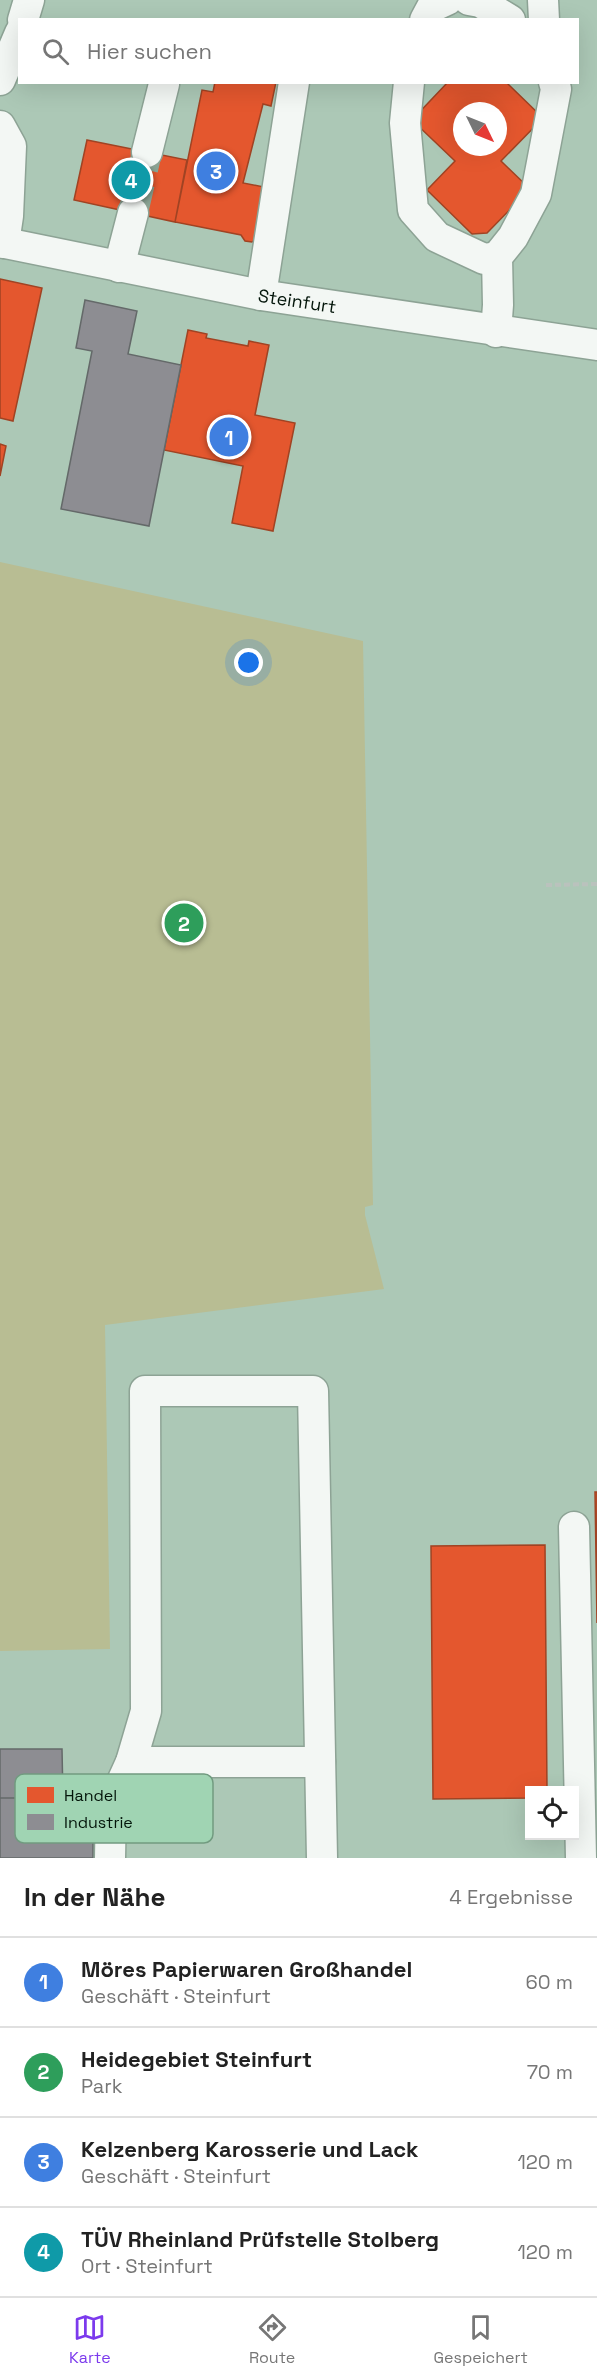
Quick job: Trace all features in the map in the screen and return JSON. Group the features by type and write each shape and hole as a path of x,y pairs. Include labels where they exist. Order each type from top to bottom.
{"street":[{"path":"24,18 29,0"},
{"path":"469,0 480,2 507,18"},
{"path":"543,0 544,18"},
{"path":"0,80 18,38"},
{"path":"147,152 164,84"},
{"path":"261,295 294,84"},
{"path":"408,84 405,123 413,210 437,237 484,259 497,256 513,237 536,194 556,89 555,84"},
{"path":"0,126 11,146 3,226"},
{"path":"119,267 133,213"},
{"name":"Steinfurt","path":"3,226 119,267 261,295 496,332 597,345"},
{"path":"496,332 497,256"},
{"path":"126,1774 146,1711 145,1391 313,1391 322,1858"},
{"path":"574,1527 581,1858"},
{"path":"131,1762 320,1762"},
{"path":"110,1843 110,1858"}],"path":[{"path":"546,885 597,884"}],"green space":[{"path":"0,562 363,641 373,1205 365,1207 365,1215 384,1289 105,1325 110,1649 0,1651"}],"building: Handel":[{"path":"215,84 276,84 271,106 263,104 243,183 264,187 256,228 257,238 252,242 245,241 241,235 175,222 202,90 213,92"},
{"path":"446,84 508,84 543,118 507,155 507,102 453,102 453,156 506,156 501,161 530,189 487,233 472,234 427,190 455,161 412,120"},
{"path":"87,140 187,160 175,222 74,200"},
{"path":"0,279 42,288 13,421 0,418"},
{"path":"188,330 207,334 206,338 248,346 249,341 269,345 255,415 295,423 273,531 232,523 243,466 164,450"},
{"path":"0,444 6,446 0,476"},
{"path":"595,1492 597,1492 597,1623"},
{"path":"545,1545 547,1786 525,1786 525,1798 433,1799 431,1546"}],"building: Industrie":[{"path":"85,300 137,311 128,354 181,365 149,526 61,509 92,351 76,348"},
{"path":"0,1749 62,1749 63,1774 15,1774 15,1798 0,1798"},
{"path":"0,1798 15,1798 15,1843 93,1843 93,1858 0,1858"}],"tunnel":[{"path":"133,213 147,152"}],"place":[{"name":"Kelzenberg Karosserie und Lack","path":"216,171"},
{"name":"TÜV Rheinland Prüfstelle Stolberg","path":"131,180"},
{"name":"Möres Papierwaren Großhandel","path":"229,437"},
{"name":"Heidegebiet Steinfurt","path":"184,923"}]}
